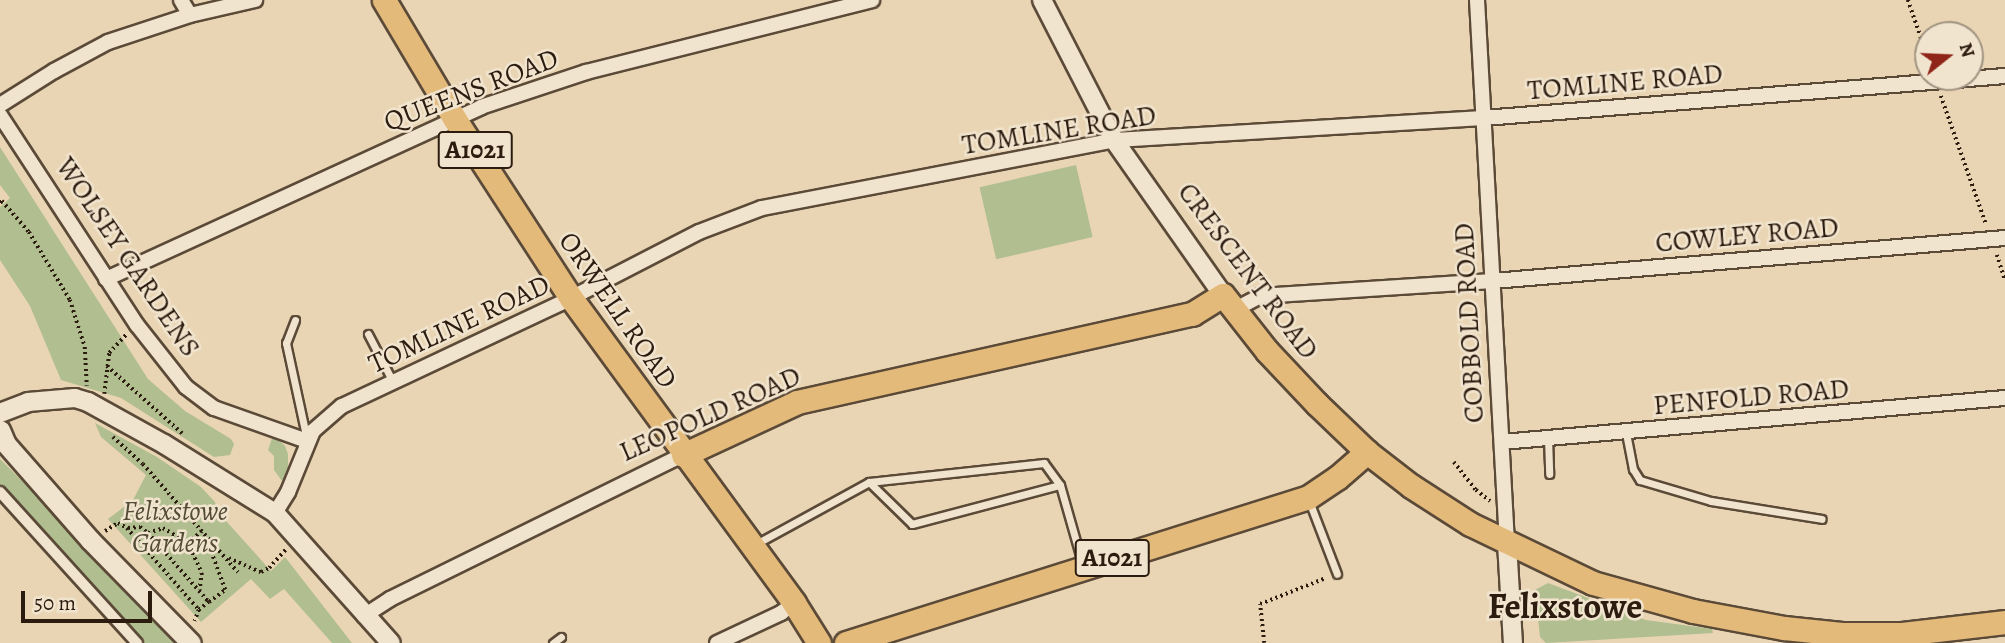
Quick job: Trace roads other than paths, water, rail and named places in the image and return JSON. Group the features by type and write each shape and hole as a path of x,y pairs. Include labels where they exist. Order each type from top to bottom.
{"main road":[{"name":"ORWELL ROAD","path":"384,0 454,118 570,298 794,603 819,643"},
{"name":"CRESCENT ROAD","path":"1228,302 1266,351 1367,452 1429,499 1507,543 1593,583 1783,636 1902,634 2005,622"},
{"name":"LEOPOLD ROAD","path":"684,455 797,402 1192,314 1228,302"},
{"path":"0,430 6,444 90,540 188,640"},
{"name":"A1021","path":"846,643 1083,566 1307,498 1337,478 1367,452"}],"street":[{"path":"181,0 190,15"},
{"path":"0,105 54,71 108,43 190,15 255,0"},
{"name":"QUEENS ROAD","path":"106,279 454,118 586,72 872,0"},
{"name":"CRESCENT ROAD","path":"1042,0 1114,140 1228,302"},
{"name":"COBBOLD ROAD","path":"1477,0 1513,643"},
{"name":"TOMLINE ROAD","path":"307,441 334,411 570,298 699,232 762,208 1114,140 1484,118 2005,76"},
{"name":"WOLSEY GARDENS","path":"0,114 106,279 170,369 198,398 231,415 307,441"},
{"name":"COWLEY ROAD","path":"1493,281 1998,238"},
{"name":"LEOPOLD ROAD","path":"1228,302 1260,296 1493,281"},
{"path":"0,413 39,400 75,398 95,406 253,497 275,513 364,616 391,643"},
{"name":"PENFOLD ROAD","path":"1502,442 2005,398"},
{"path":"275,513 288,492 307,441"},
{"name":"LEOPOLD ROAD","path":"364,616 390,598 684,455"},
{"path":"0,492 137,643"},
{"path":"717,643 781,613 794,603"}],"lane":[{"path":"295,320 286,343 307,441"},
{"path":"368,334 393,382"},
{"path":"1626,433 1631,464 1640,480 1711,501 1822,519"},
{"path":"1548,438 1549,474"},
{"path":"751,547 869,482 1044,463 1060,485 1083,566"},
{"path":"869,482 912,524 1060,485"},
{"path":"1307,498 1336,574"},
{"path":"553,643 561,637"}],"district":[{"name":"Felixstowe","path":"1565,606"}],"park label":[{"name":"Felixstowe Gardens","path":"175,527"}]}
